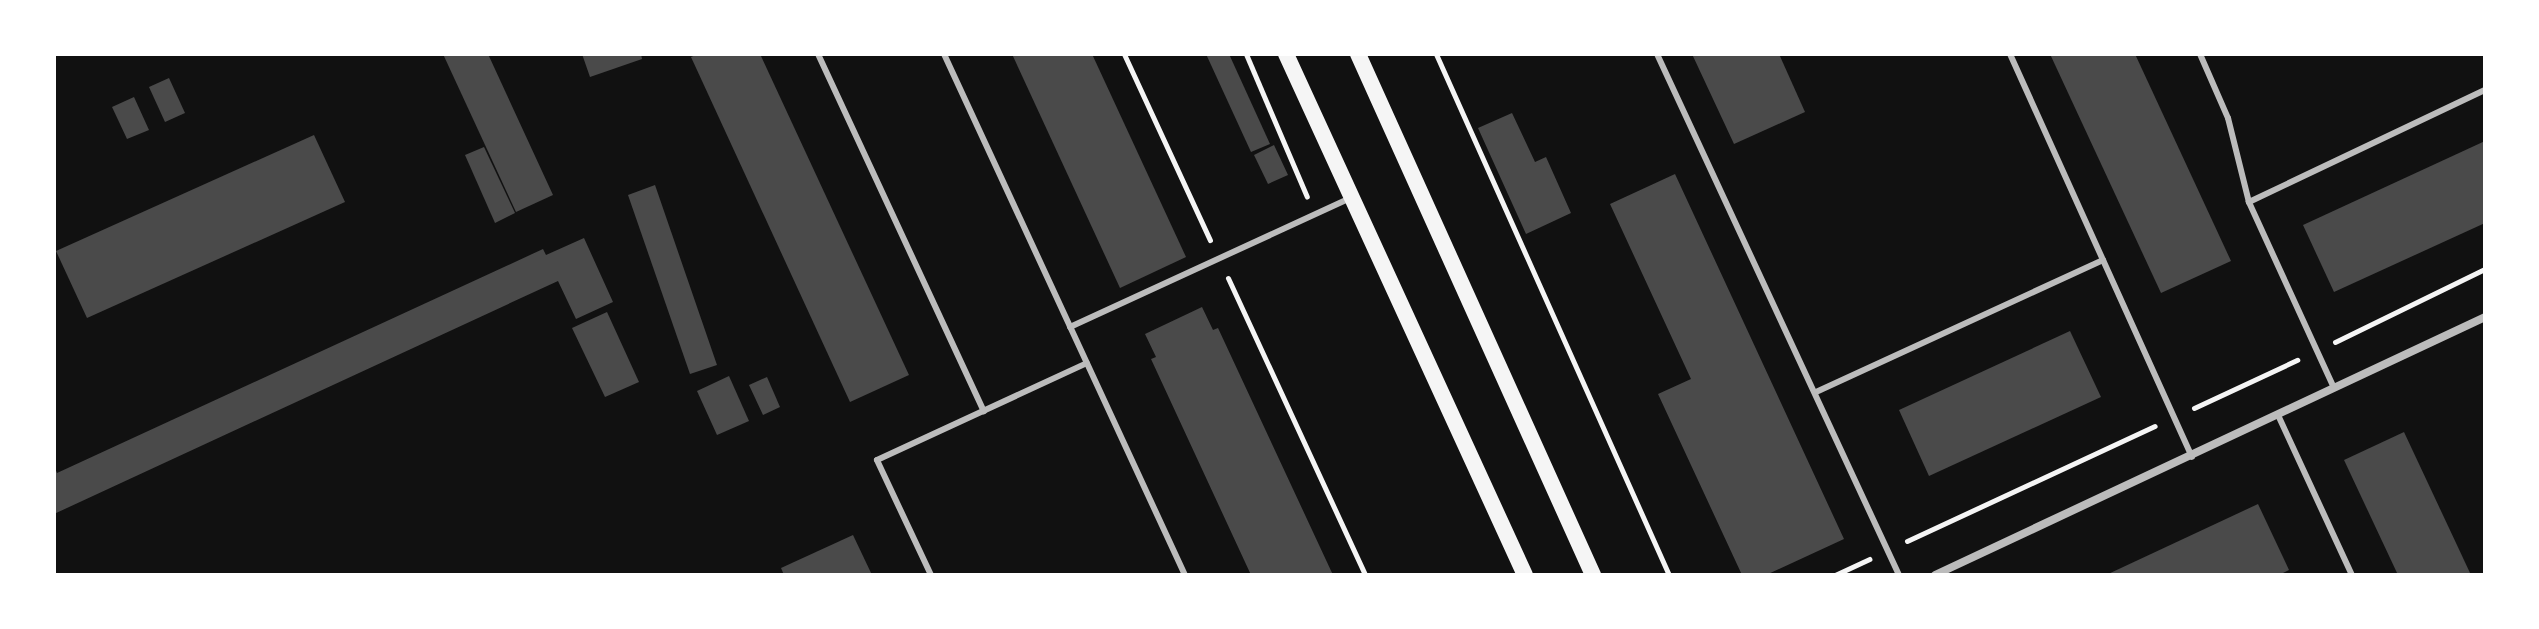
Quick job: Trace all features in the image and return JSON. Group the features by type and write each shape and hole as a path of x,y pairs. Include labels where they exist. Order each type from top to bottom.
{"main road":[{"path":"1286,54 1525,575"},
{"path":"1358,54 1593,575"}],"street":[{"path":"1935,575 2485,317"}],"lane":[{"path":"818,54 984,411"},
{"path":"944,54 1185,575"},
{"path":"1657,54 1899,575"},
{"path":"2010,54 2192,457"},
{"path":"2200,54 2228,118 2249,202 2334,388"},
{"path":"2249,202 2485,90"},
{"path":"1070,327 1352,197"},
{"path":"1816,392 2103,260"},
{"path":"931,575 877,460 1087,363"},
{"path":"2278,415 2352,575"}],"path":[{"path":"1124,54 1365,575"},
{"path":"1246,54 1314,213"},
{"path":"1436,54 1669,575"}],"building":[{"path":"443,54 488,54 553,195 516,212"},
{"path":"582,54 641,54 642,59 590,77"},
{"path":"698,54 760,54 909,375 850,402 691,57"},
{"path":"1012,54 1092,54 1186,257 1120,288"},
{"path":"1206,54 1229,54 1270,144 1251,152"},
{"path":"1692,54 1779,54 1805,112 1734,144"},
{"path":"2050,54 2135,54 2231,261 2161,293"},
{"path":"169,78 185,113 165,122 149,87"},
{"path":"134,97 149,130 127,139 112,107"},
{"path":"1512,113 1535,162 1546,157 1571,213 1526,234 1478,128"},
{"path":"314,135 345,202 87,318 56,251"},
{"path":"2485,141 2485,223 2334,292 2303,225"},
{"path":"1274,145 1288,175 1268,184 1254,155"},
{"path":"484,147 515,213 495,223 465,155"},
{"path":"1675,174 1844,539 1766,575 1742,575 1658,394 1691,379 1610,204"},
{"path":"655,185 717,365 690,374 628,195"},
{"path":"584,238 613,302 576,319 558,281 54,514 54,466 57,473 543,249 546,255"},
{"path":"1202,307 1213,330 1218,328 1333,575 1251,575 1151,359 1156,357 1145,334"},
{"path":"607,312 639,382 605,397 572,328"},
{"path":"2070,331 2101,397 1929,476 1899,410"},
{"path":"729,376 749,421 717,435 697,391"},
{"path":"767,377 780,407 763,415 749,385"},
{"path":"2404,432 2471,575 2398,575 2344,460"},
{"path":"2258,504 2289,570 2279,575 2106,575"},
{"path":"853,535 872,575 784,575 781,568"}]}
